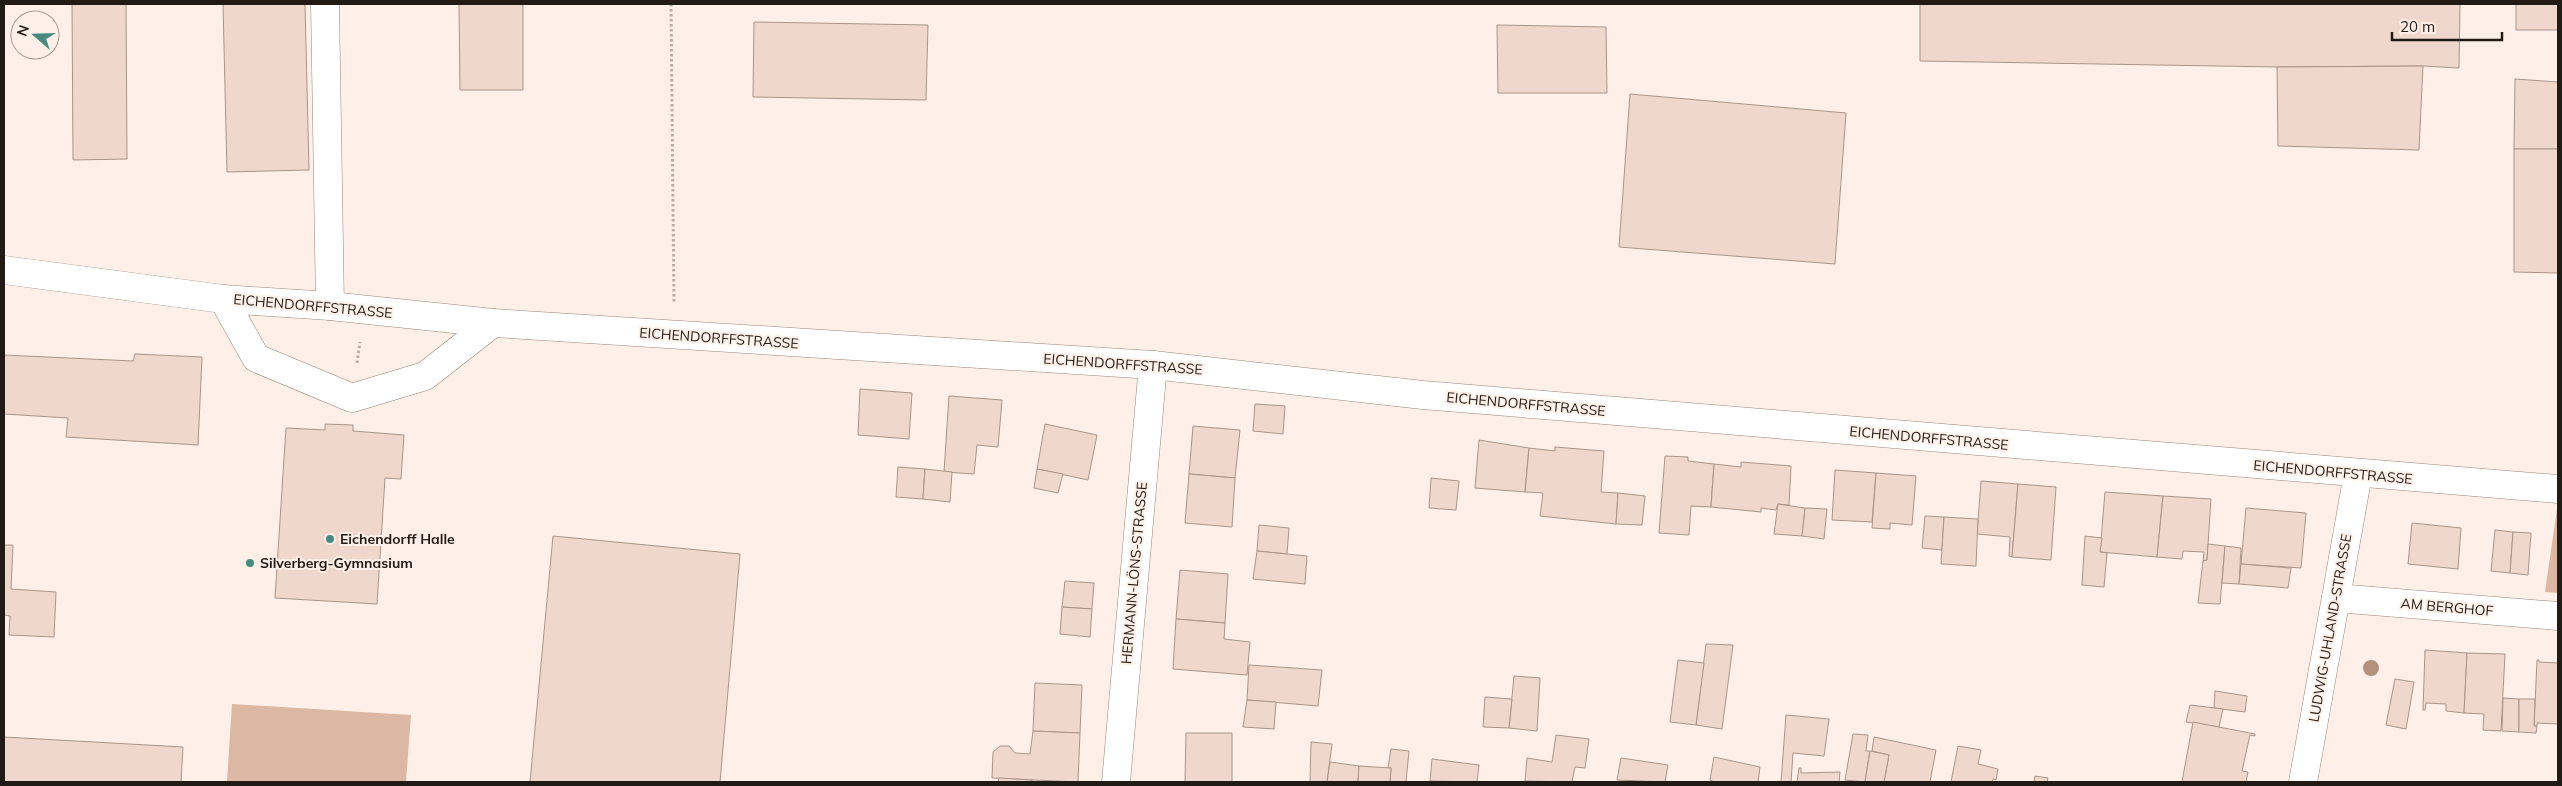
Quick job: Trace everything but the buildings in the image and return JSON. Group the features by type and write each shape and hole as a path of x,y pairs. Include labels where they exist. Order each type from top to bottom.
{"street":[{"path":"324,4 330,306"},
{"name":"EICHENDORFFSTRASSE","path":"4,270 223,299 330,306 494,323 1153,365 1423,395 2358,474 2558,489"},
{"name":"EICHENDORFFSTRASSE","path":"223,299 256,358 352,398"},
{"path":"352,398 425,376 494,323"},
{"name":"HERMANN-LÖNS-STRASSE","path":"1116,782 1153,365"},
{"name":"LUDWIG-UHLAND-STRASSE","path":"2302,782 2358,474"},
{"name":"AM BERGHOF","path":"2336,598 2558,616"}],"path":[{"path":"671,4 674,335"},
{"path":"352,398 367,310"}],"shaded area":[{"path":"2558,502 2558,593 2545,592"},
{"path":"232,704 411,715 406,782 227,782"}],"place":[{"name":"Eichendorff Halle","path":"330,539"},
{"name":"Silverberg-Gymnasium","path":"250,563"}]}
